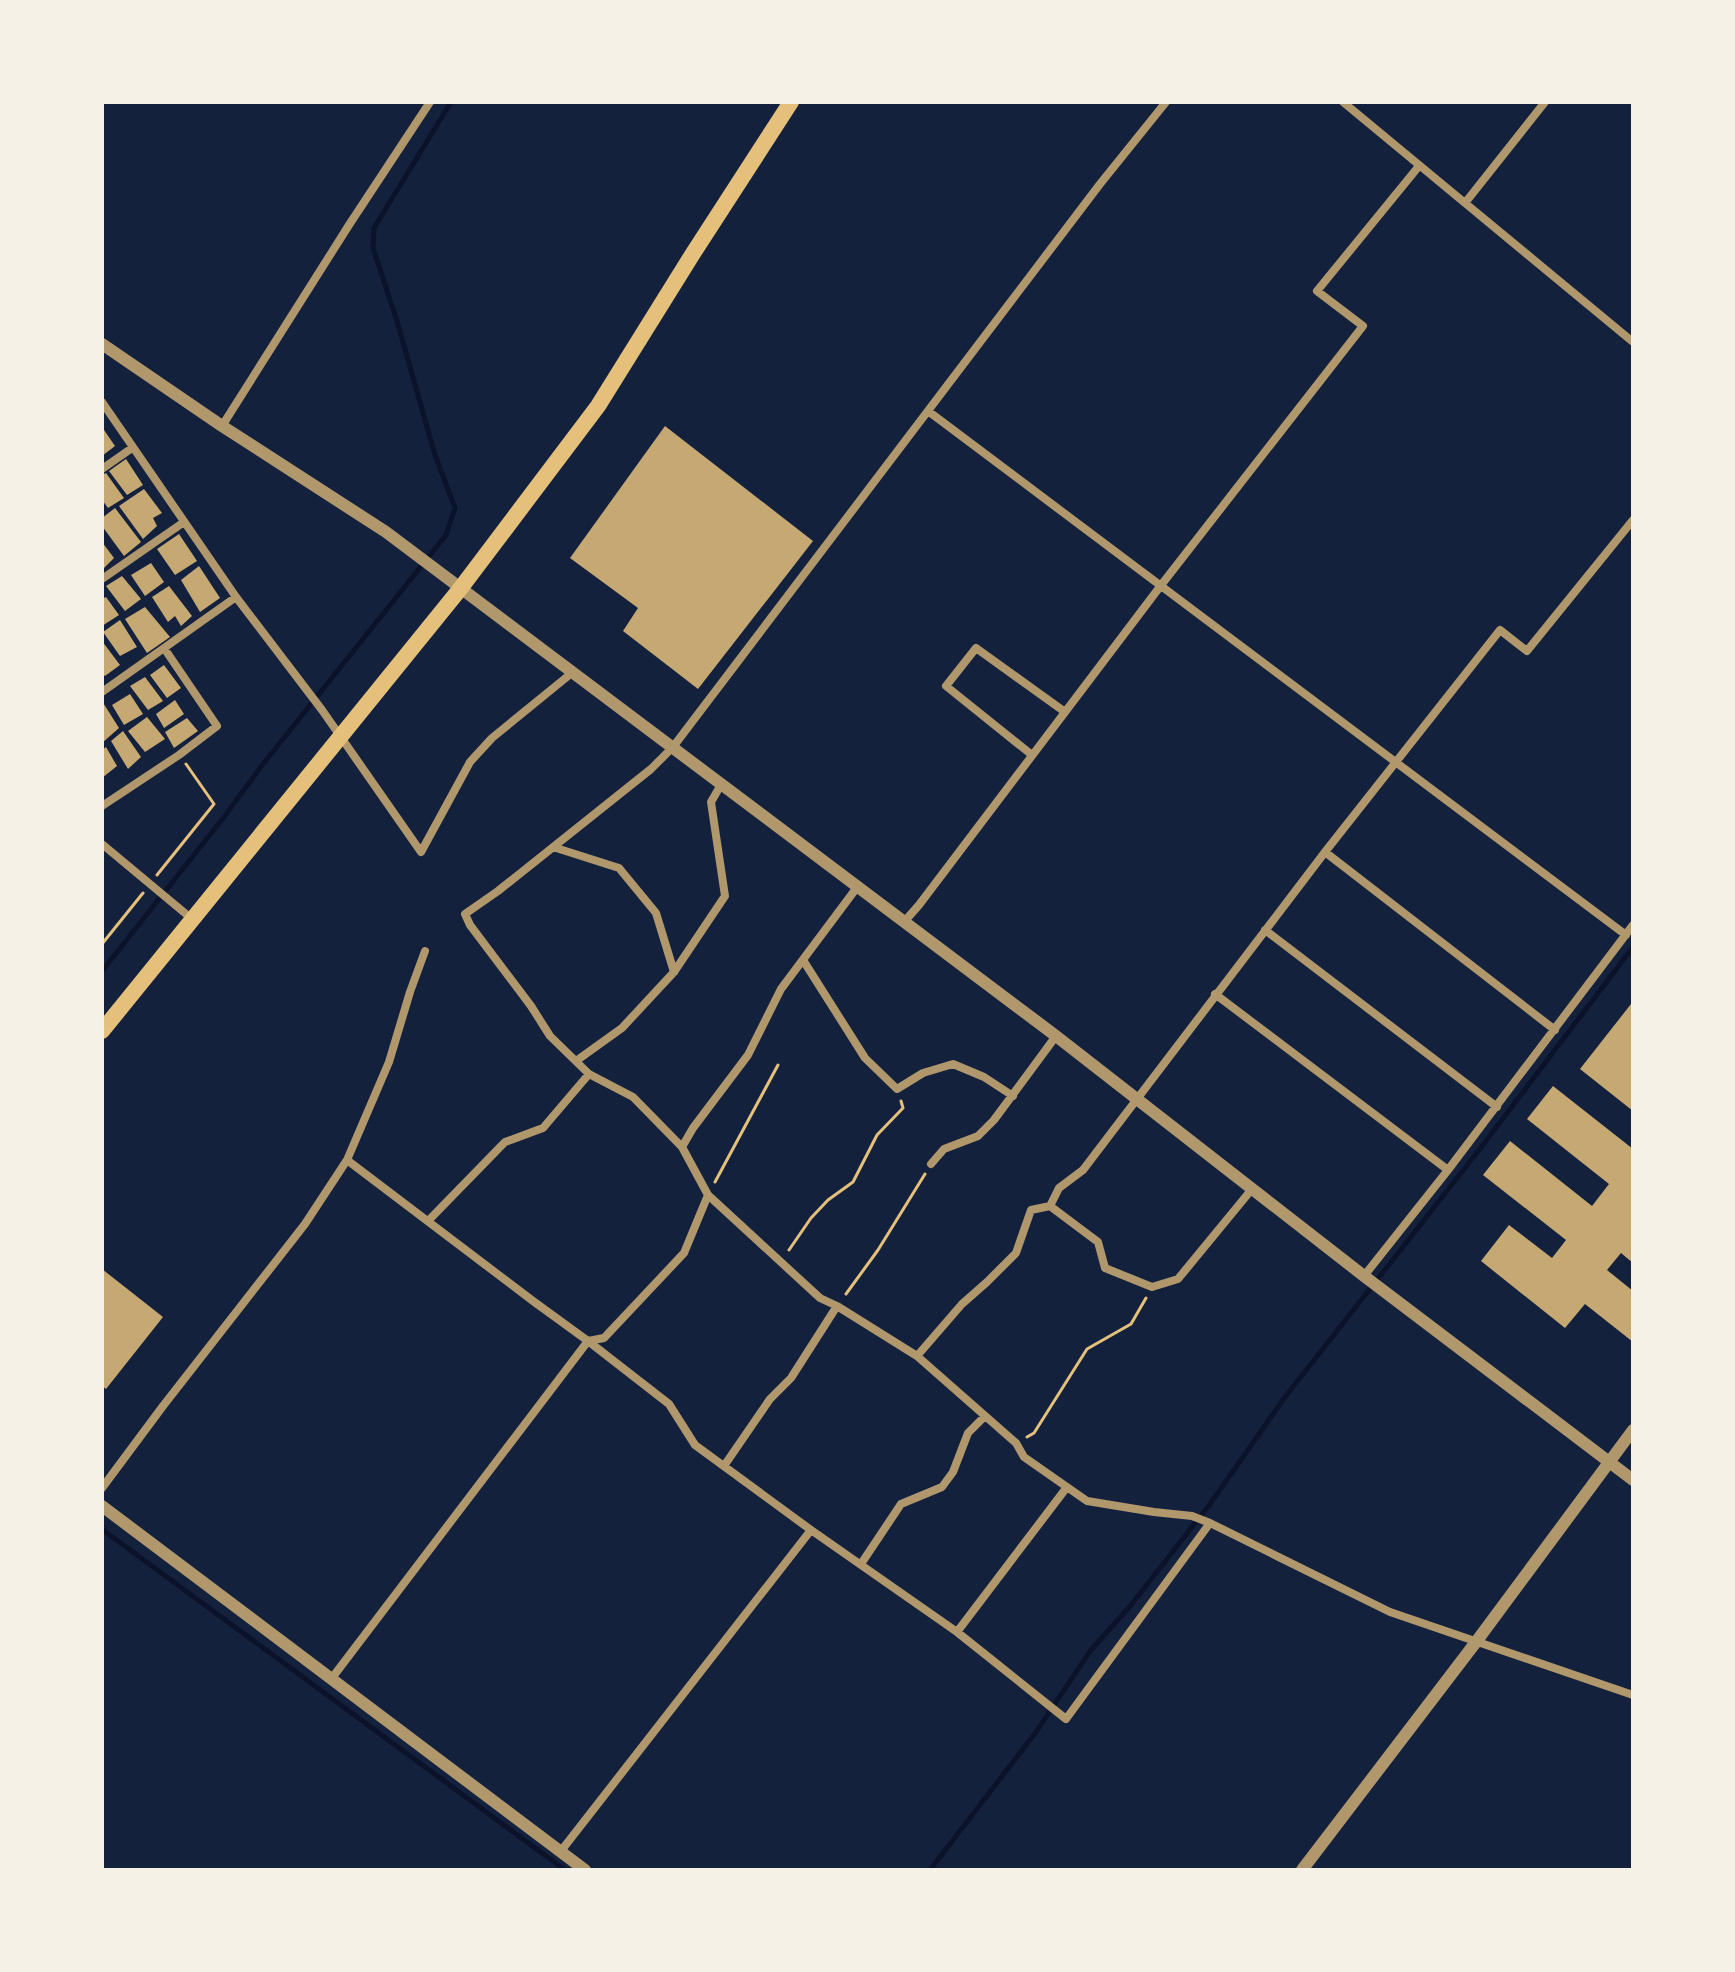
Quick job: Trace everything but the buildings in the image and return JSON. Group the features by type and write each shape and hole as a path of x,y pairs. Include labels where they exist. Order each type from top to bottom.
{"highway":[{"path":"102,1031 460,589 598,406 791,102"}],"street":[{"path":"222,426 430,102"},
{"path":"1166,102 1100,184 673,747 651,769 465,914 550,1036 589,1074 633,1097 682,1147 708,1195 820,1298 917,1356 1016,1443 1024,1457 1087,1501 1192,1516 1390,1612 1633,1695"},
{"path":"1343,102 1633,342"},
{"path":"1465,203 1545,102"},
{"path":"904,922 1363,326 1317,291 1419,166"},
{"path":"103,348 386,532 1056,1036 1633,1480"},
{"path":"102,402 236,597 319,705 421,852 470,762 492,738 573,672"},
{"path":"928,411 1626,935"},
{"path":"102,469 132,448"},
{"path":"1050,1206 1059,1188 1083,1170 1215,994 1500,630 1527,651 1633,520"},
{"path":"102,579 184,522"},
{"path":"102,692 236,597"},
{"path":"102,806 217,726 164,648"},
{"path":"1032,755 946,686 976,648 1065,712"},
{"path":"576,1061 622,1028 674,972 725,896 711,802 722,783"},
{"path":"102,844 192,919"},
{"path":"553,847 619,868 656,913 674,972"},
{"path":"1325,852 1555,1030"},
{"path":"682,1147 748,1055 781,989 858,886"},
{"path":"1366,1277 1633,925"},
{"path":"1265,930 1497,1107"},
{"path":"102,1488 305,1224 347,1160 389,1062 425,951"},
{"path":"803,960 865,1058 897,1089 923,1073 953,1064 984,1077 1013,1096"},
{"path":"1215,994 1448,1170"},
{"path":"931,1164 944,1149 978,1136 994,1120 1056,1036"},
{"path":"428,1221 505,1142 543,1128 589,1074"},
{"path":"347,1160 669,1404 695,1445 957,1632 1066,1719 1208,1522"},
{"path":"917,1356 962,1304 1016,1253 1031,1210 1050,1206 1098,1242 1105,1268 1152,1287 1178,1279 1252,1189"},
{"path":"332,1678 588,1341 604,1338 684,1253 708,1195"},
{"path":"724,1466 770,1399 791,1378 837,1306"},
{"path":"861,1564 901,1504 942,1487 953,1472 968,1433 985,1416"},
{"path":"1302,1870 1633,1430"},
{"path":"957,1632 1067,1487"},
{"path":"102,1506 585,1870"},
{"path":"561,1851 811,1530"}],"path":[{"path":"158,874 214,804 179,755"},
{"path":"102,944 149,886"},
{"path":"708,1195 778,1065"},
{"path":"779,1261 795,1244 811,1218 828,1200 853,1182 877,1135 903,1108 897,1089"},
{"path":"837,1306 878,1250 931,1164"},
{"path":"1016,1443 1034,1433 1087,1349 1131,1324 1152,1287"}],"waterway":[{"path":"102,971 446,535 455,508 435,455 373,248 374,228 451,102"},
{"path":"930,1870 1036,1732 1091,1650 1131,1605 1210,1504 1285,1397 1476,1154 1633,947"},
{"path":"103,1530 565,1870"}]}
